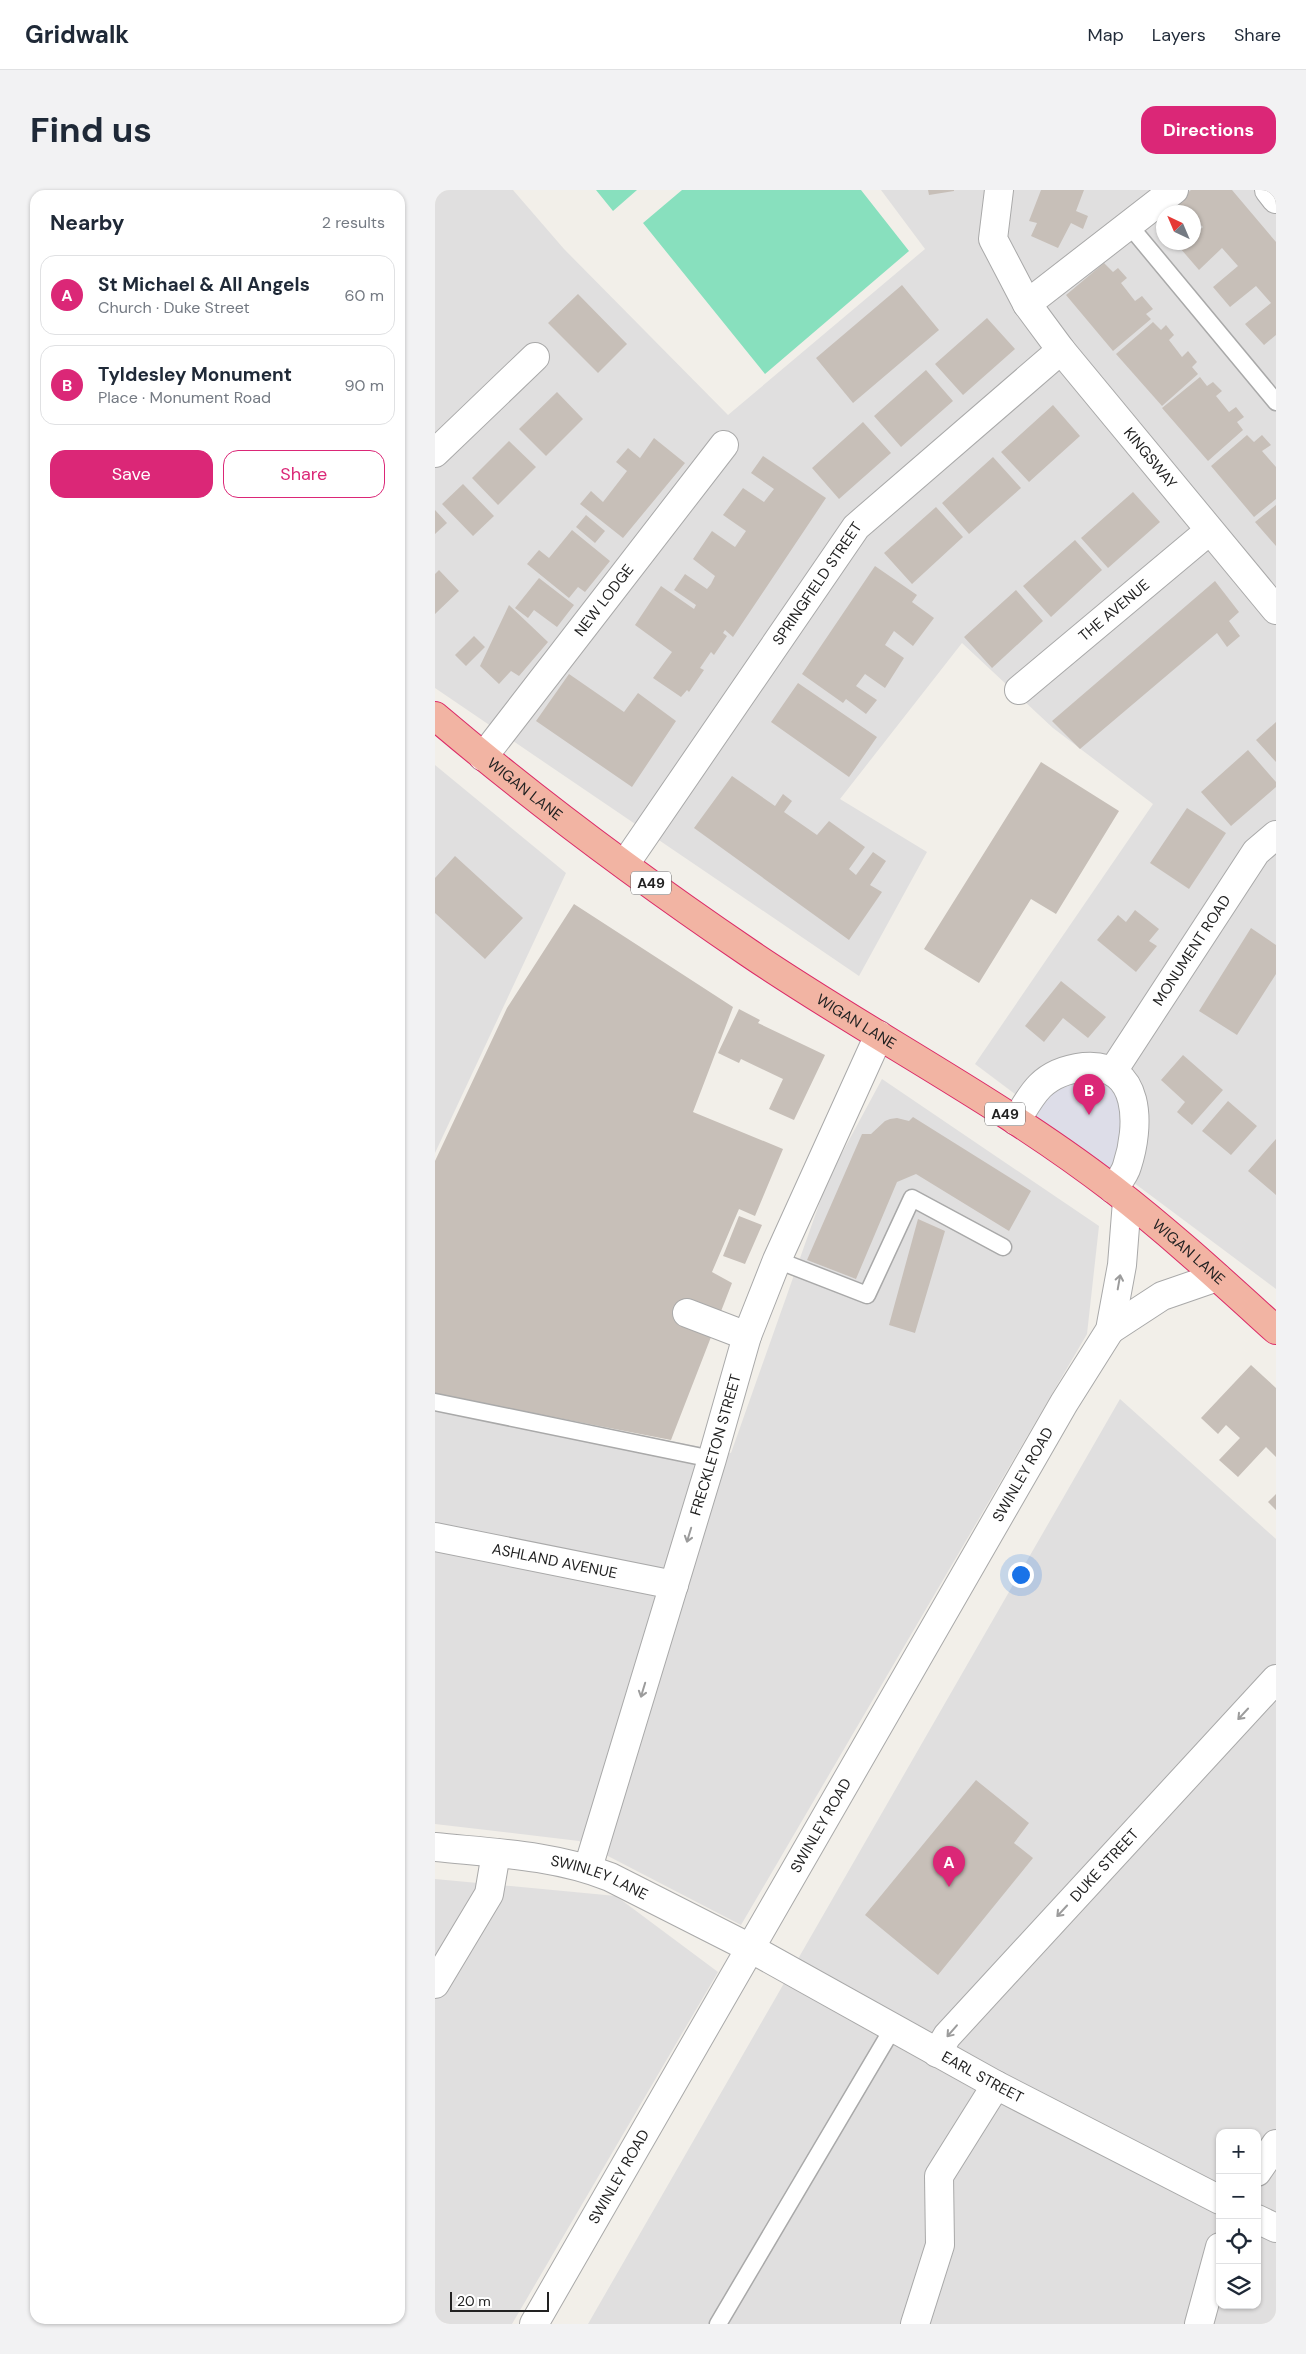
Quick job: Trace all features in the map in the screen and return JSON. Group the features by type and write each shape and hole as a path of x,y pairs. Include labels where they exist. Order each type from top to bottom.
{"highway":[{"name":"WIGAN LANE","path":"435,716 483,757 625,864 749,953 1016,1121 1120,1195 1276,1330"}],"street":[{"name":"KINGSWAY","path":"999,190 993,239 1027,304 1061,350 1276,610"},
{"path":"1027,304 1174,190"},
{"path":"1269,190 1276,199"},
{"name":"SPRINGFIELD STREET","path":"625,864 857,528 1061,350"},
{"path":"435,453 535,357"},
{"name":"NEW LODGE","path":"483,757 724,445"},
{"name":"THE AVENUE","path":"1019,690 1209,531"},
{"name":"MONUMENT ROAD","path":"1113,1071 1256,852 1276,835"},
{"name":"FRECKLETON STREET","path":"588,1868 712,1460 747,1336 777,1260 879,1035"},
{"path":"1016,1121 1039,1087 1058,1072 1101,1066 1113,1071 1130,1090 1135,1108 1135,1134 1120,1195"},
{"name":"SWINLEY ROAD","path":"534,2324 1064,1403 1110,1330 1122,1265 1120,1195"},
{"name":"SWINLEY ROAD","path":"1110,1330 1162,1296 1217,1277"},
{"path":"687,1313 747,1336"},
{"name":"ASHLAND AVENUE","path":"435,1537 674,1585"},
{"name":"DUKE STREET","path":"937,2053 947,2036 1276,1678"},
{"name":"SWINLEY LANE","path":"435,1847 545,1858 588,1868 611,1877 750,1948"},
{"path":"435,1984 489,1894 496,1853"},
{"name":"EARL STREET","path":"750,1948 996,2085 1216,2198"},
{"path":"915,2324 940,2245 939,2176 996,2085"},
{"path":"1261,2166 1276,2144"},
{"path":"1261,2221 1276,2228"},
{"path":"1199,2324 1216,2262"}],"lane":[{"path":"1129,225 1276,402"},
{"path":"777,1260 867,1295 912,1198 1003,1247"},
{"path":"435,1402 712,1460"},
{"path":"718,2324 893,2028"}],"shaded area":[{"path":"435,190 513,190 564,249 728,415 925,249 881,190 1276,190 1276,1289 975,1064 1153,804 1053,728 962,643 840,799 927,852 859,976 435,688"},
{"path":"435,765 566,873 435,1153"},
{"path":"1082,1067 1130,1090 1113,1189 1016,1121"},
{"path":"882,1079 1099,1226 1087,1334 741,1925 579,1841 435,1824 435,1394 731,1453 828,1179"},
{"path":"1120,1399 1276,1539 1276,2324 588,2324"},
{"path":"435,1879 616,1896 718,1972 512,2324 435,2324"}],"green space":[{"path":"596,190 637,190 613,211"},
{"path":"682,190 861,190 909,251 765,374 643,223"}],"building":[{"path":"928,190 954,190 954,191 929,195"},
{"path":"1041,190 1084,190 1076,211 1088,216 1083,229 1071,223 1058,248 1031,236 1037,223 1029,221"},
{"path":"1191,190 1232,190 1276,242 1276,335 1264,345 1245,324 1271,303 1256,286 1230,307 1213,287 1238,266 1222,248 1199,270 1182,250 1201,250 1201,229 1203,227 1201,225 1201,205 1173,205"},
{"path":"1104,263 1113,272 1118,268 1127,278 1121,283 1135,301 1142,296 1153,309 1146,314 1151,319 1113,351 1066,295"},
{"path":"902,285 939,330 853,403 816,358"},
{"path":"578,294 627,344 598,373 548,323"},
{"path":"987,318 1015,349 963,395 935,364"},
{"path":"1153,322 1161,330 1166,325 1174,335 1169,340 1182,357 1188,351 1197,362 1192,367 1198,374 1162,406 1116,354"},
{"path":"926,370 953,401 901,447 874,416"},
{"path":"1200,377 1207,386 1213,382 1222,391 1216,396 1229,412 1236,407 1244,417 1237,422 1243,430 1208,461 1162,408"},
{"path":"557,392 583,419 546,456 519,429"},
{"path":"1053,405 1080,436 1029,482 1001,452"},
{"path":"863,422 891,453 839,499 812,468"},
{"path":"1247,435 1254,442 1262,435 1271,445 1262,451 1276,467 1276,499 1254,517 1211,466"},
{"path":"654,438 685,463 623,538 580,504 591,491 603,502 627,471 616,462 628,448 640,458"},
{"path":"509,441 536,467 498,505 472,478"},
{"path":"763,456 826,498 733,637 725,630 723,633 727,636 714,655 711,652 700,668 704,670 689,692 687,690 681,697 653,678 672,652 635,625 661,586 694,609 696,605 674,590 685,574 707,589 711,584 715,576 693,559 712,531 735,547 746,531 723,515 743,488 764,502 774,489 751,473"},
{"path":"993,457 1021,488 969,534 942,503"},
{"path":"463,484 494,516 473,536 442,504"},
{"path":"1133,492 1160,522 1108,568 1081,538"},
{"path":"1276,505 1276,546 1255,522"},
{"path":"936,507 963,537 912,584 884,553"},
{"path":"435,510 447,523 435,534"},
{"path":"586,515 605,531 595,543 576,527"},
{"path":"572,530 610,561 585,592 578,587 569,598 527,564 539,550 549,558"},
{"path":"1075,540 1102,570 1051,617 1023,586"},
{"path":"875,566 917,595 912,602 934,618 913,646 894,631 885,645 904,658 885,688 865,674 856,686 877,700 866,714 846,699 843,703 802,674"},
{"path":"439,570 459,591 435,614 435,574"},
{"path":"539,578 574,605 557,627 534,610 528,618 515,608"},
{"path":"1215,581 1239,612 1229,621 1240,636 1227,647 1217,633 1080,749 1052,721"},
{"path":"1016,590 1043,621 992,668 964,637"},
{"path":"509,605 548,642 519,676 511,671 499,684 480,666"},
{"path":"474,636 485,647 466,666 455,655"},
{"path":"569,674 624,712 638,693 676,721 632,787 536,721"},
{"path":"798,683 877,737 849,777 771,722"},
{"path":"1276,722 1276,762 1256,740"},
{"path":"1248,750 1276,782 1276,787 1231,826 1201,792"},
{"path":"1041,762 1119,811 1056,914 1031,899 979,983 924,949"},
{"path":"732,776 775,806 783,794 792,801 784,812 817,835 829,821 865,847 849,869 856,875 873,852 886,861 870,885 882,892 849,940 694,828"},
{"path":"1187,808 1226,833 1189,889 1150,863"},
{"path":"455,856 523,918 485,959 435,913 435,878"},
{"path":"574,904 733,1007 693,1112 783,1149 755,1216 739,1209 712,1272 732,1283 671,1440 435,1394 435,1161 507,1008"},
{"path":"1135,910 1159,929 1149,941 1157,946 1136,972 1097,940 1118,915 1126,922"},
{"path":"1251,928 1276,945 1276,974 1237,1035 1199,1011"},
{"path":"1061,981 1106,1017 1088,1038 1063,1018 1044,1042 1025,1026"},
{"path":"739,1009 760,1020 758,1023 825,1055 794,1120 769,1109 783,1079 741,1059 739,1063 718,1053"},
{"path":"1183,1055 1223,1090 1192,1125 1177,1112 1185,1102 1161,1080"},
{"path":"1228,1101 1257,1126 1231,1155 1202,1131"},
{"path":"913,1117 1031,1191 1009,1231 916,1174 897,1182 856,1279 807,1260 862,1134 871,1134 885,1121 890,1119 897,1118 909,1121"},
{"path":"1276,1139 1276,1195 1248,1171"},
{"path":"739,1216 762,1225 745,1264 723,1256"},
{"path":"918,1219 945,1231 915,1333 889,1325"},
{"path":"1251,1365 1276,1388 1276,1457 1266,1447 1238,1477 1219,1460 1240,1438 1226,1425 1218,1434 1201,1418"},
{"path":"1276,1494 1276,1510 1268,1502"},
{"path":"976,1780 1029,1823 1014,1843 1033,1858 938,1975 865,1915"}],"place":[{"name":"Tyldesley Monument","path":"1089,1115"},
{"name":"St Michael & All Angels","path":"949,1887"}]}
